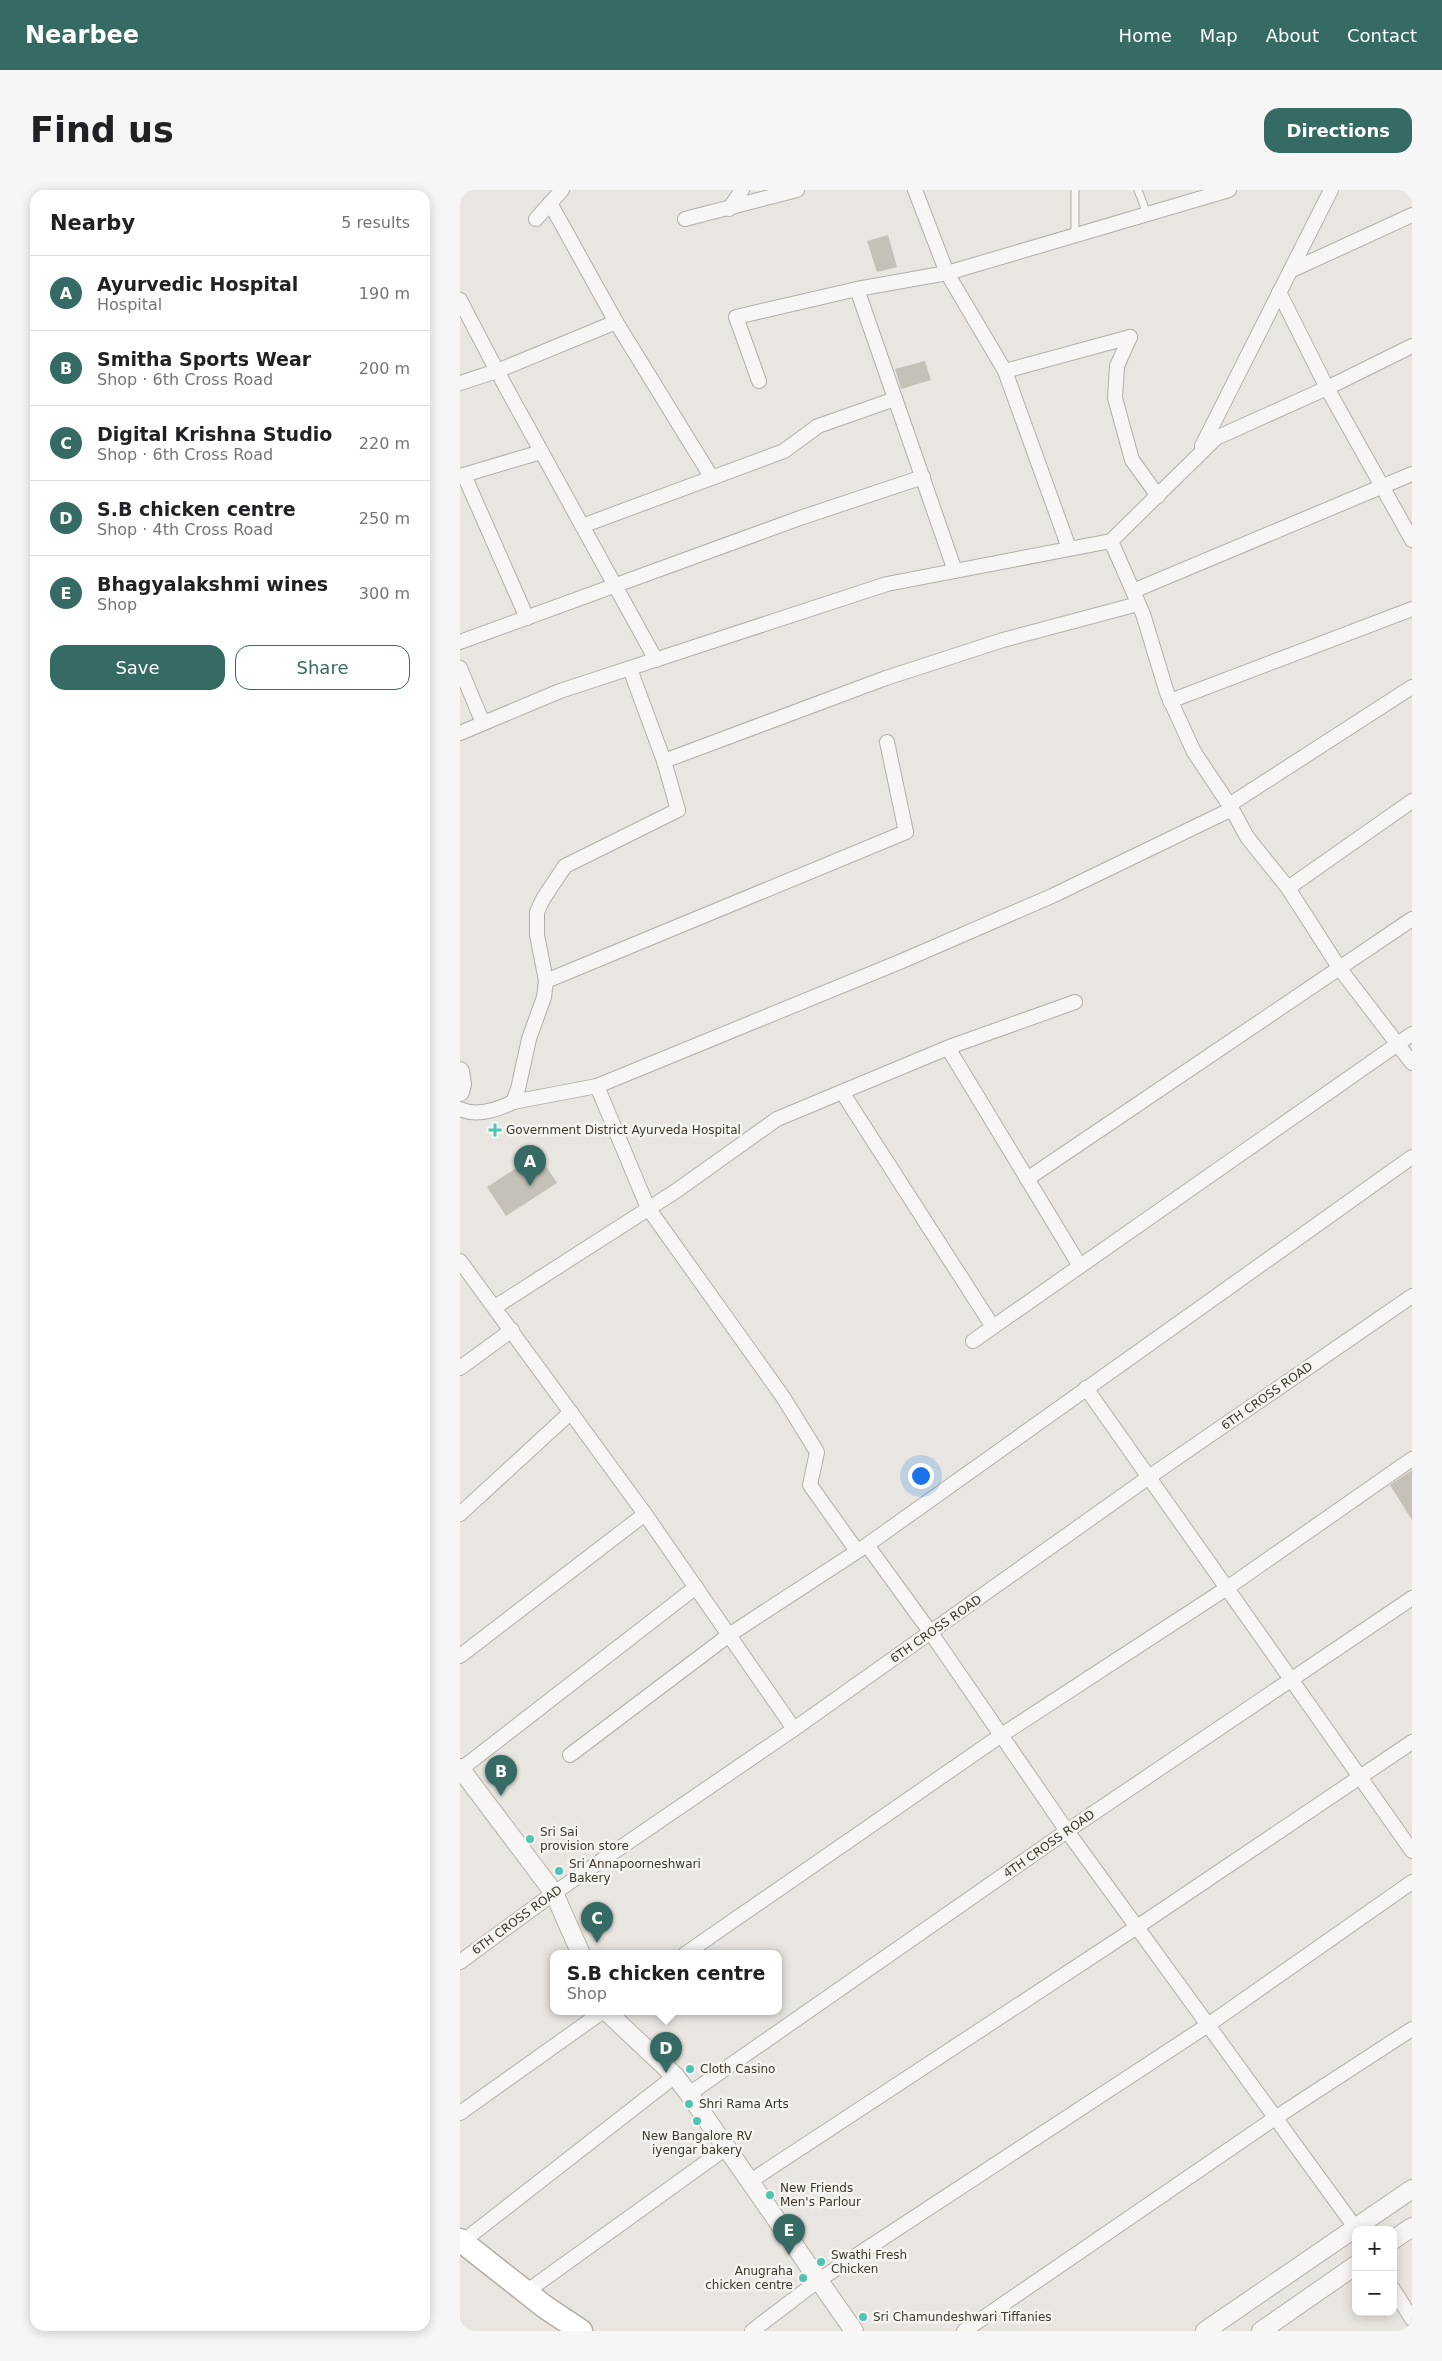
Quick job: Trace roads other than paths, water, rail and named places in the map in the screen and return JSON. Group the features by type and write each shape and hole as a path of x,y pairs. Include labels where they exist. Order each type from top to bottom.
{"main road":[{"path":"461,2241 526,2292 581,2331"}],"street":[{"path":"536,219 562,190"},
{"path":"729,209 742,190"},
{"path":"685,219 797,190"},
{"path":"916,190 947,273 1005,371 1069,548"},
{"path":"759,381 736,317 857,289 947,273 1229,190"},
{"path":"1196,458 1331,190"},
{"path":"550,203 616,322 712,478"},
{"path":"1290,271 1412,215"},
{"path":"857,289 956,571"},
{"path":"1279,292 1327,388 1412,540"},
{"path":"460,300 541,452 656,660"},
{"path":"460,383 497,371 616,322"},
{"path":"1005,371 1130,336 1118,366 1115,398 1132,460 1158,496"},
{"path":"460,733 560,691 887,584 1111,541 1216,438 1327,388 1412,346"},
{"path":"582,526 784,451 818,426 895,399"},
{"path":"527,618 462,476 541,452"},
{"path":"1133,590 1412,474"},
{"path":"460,642 800,518 923,477"},
{"path":"1111,541 1133,590 1170,701 1194,752 1247,837 1288,888 1340,969 1412,1063"},
{"path":"664,761 886,678 1003,640 1138,604"},
{"path":"1170,701 1412,609"},
{"path":"460,668 483,723"},
{"path":"513,1102 518,1090 529,1039 544,997 546,981 537,935 537,912 542,900 564,866 678,810 664,761 630,669"},
{"path":"460,1109 465,1111 494,1111 513,1102 597,1086 902,961 1052,896 1230,807 1412,686"},
{"path":"546,981 906,832 887,742"},
{"path":"1288,888 1412,801"},
{"path":"1027,1179 1224,1045 1340,969 1412,918"},
{"path":"495,1307 648,1208 777,1120 948,1048 1075,1002"},
{"path":"973,1341 1412,1034"},
{"path":"948,1048 1080,1266"},
{"path":"460,1071 462,1084 460,1092"},
{"path":"597,1086 648,1208 783,1398 817,1452 810,1485 931,1633 1067,1831 1355,2226"},
{"path":"842,1092 993,1327"},
{"path":"570,1755 729,1636 862,1548 1412,1156"},
{"path":"460,1261 645,1514 794,1729"},
{"name":"6TH CROSS ROAD","path":"460,1962 554,1893 794,1729 1149,1477 1412,1296"},
{"path":"460,1368 512,1330"},
{"path":"1086,1388 1412,1852"},
{"path":"460,1514 571,1412"},
{"path":"691,1950 1000,1736 1227,1588 1412,1458"},
{"path":"460,1656 645,1514"},
{"path":"579,1950 554,1893 462,1772 696,1587"},
{"name":"4TH CROSS ROAD","path":"689,2094 1067,1831 1412,1598"},
{"path":"749,2182 1137,1927 1412,1742"},
{"path":"752,2331 819,2280 1208,2024 1412,1882"},
{"path":"460,2113 598,2015"},
{"path":"610,2015 675,2076 689,2094 854,2331"},
{"path":"964,2331 1275,2118 1412,2029"},
{"path":"461,2241 675,2076"},
{"path":"526,2292 726,2148"},
{"path":"1359,2226 1412,2189"},
{"path":"1397,2237 1412,2227"},
{"path":"1205,2331 1352,2231"},
{"path":"1261,2331 1352,2268"},
{"path":"1397,2295 1412,2319"}],"lane":[{"path":"1075,190 1075,235"},
{"path":"1138,190 1147,214"}],"place":[{"name":"Government District Ayurveda Hospital","path":"495,1130"},
{"name":"Ayurvedic Hospital","path":"530,1186"},
{"name":"Smitha Sports Wear","path":"501,1796"},
{"name":"Sri Sai provision store","path":"530,1839"},
{"name":"Sri Annapoorneshwari Bakery","path":"559,1871"},
{"name":"Digital Krishna Studio","path":"597,1943"},
{"name":"Cloth Casino","path":"690,2069"},
{"name":"S.B chicken centre","path":"666,2073"},
{"name":"Shri Rama Arts","path":"689,2104"},
{"name":"New Bangalore RV iyengar bakery","path":"697,2121"},
{"name":"New Friends Men's Parlour","path":"770,2195"},
{"name":"Bhagyalakshmi wines","path":"789,2255"},
{"name":"Swathi Fresh Chicken","path":"821,2262"},
{"name":"Anugraha chicken centre","path":"803,2278"},
{"name":"Sri Chamundeshwari Tiffanies","path":"863,2317"}]}
